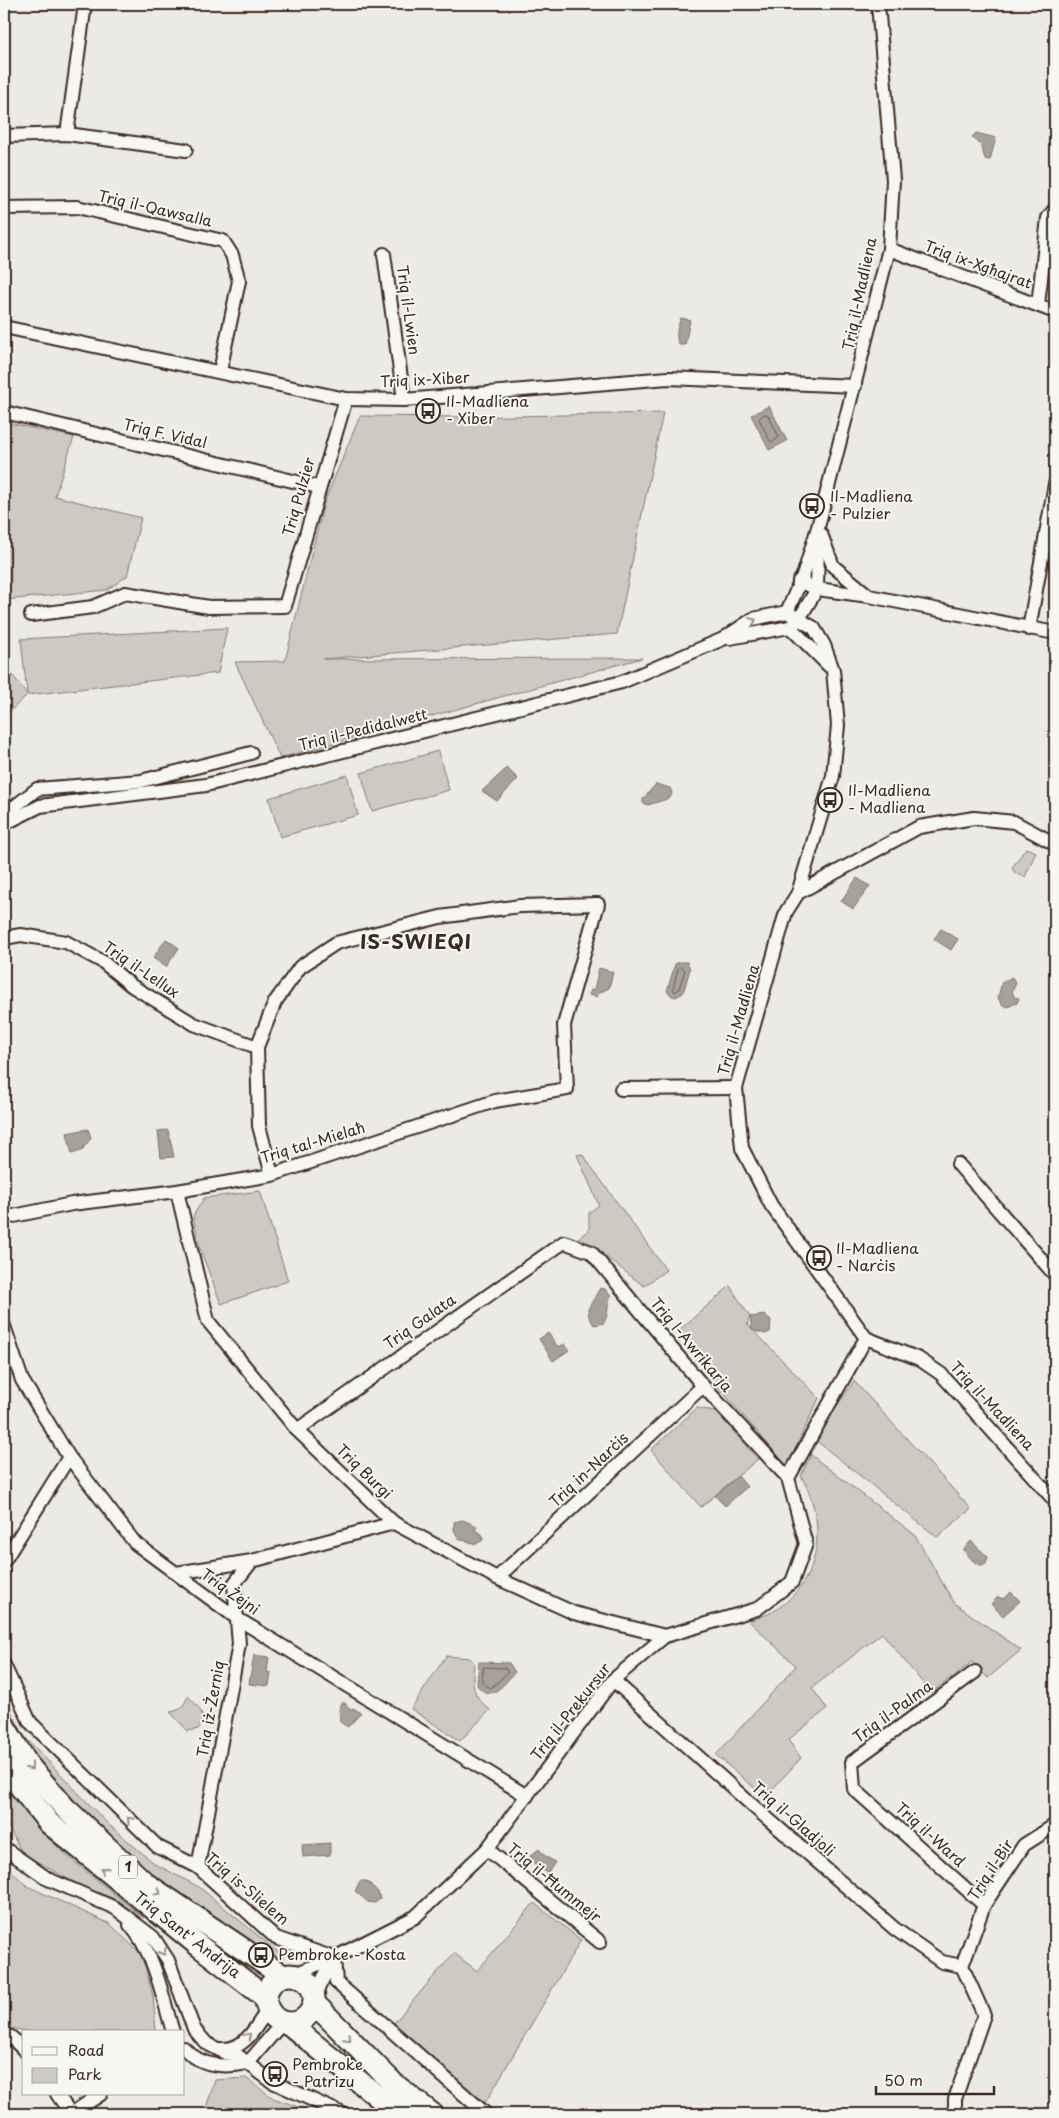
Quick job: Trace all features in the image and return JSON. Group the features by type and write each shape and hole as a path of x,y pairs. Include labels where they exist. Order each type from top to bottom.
{"highway":[{"name":"Triq Sant' Andrija","path":"4,1726 27,1764 65,1808 146,1884 288,1976 309,1984 314,2000 394,2084 432,2114"},
{"name":"Triq Sant' Andrija","path":"4,1766 49,1822 399,2114"},
{"path":"288,1976 272,1984 276,2013 305,2018 314,2000"}],"street":[{"path":"68,134 85,4"},
{"name":"Triq il-Madliena","path":"878,4 893,180 888,249 818,527 787,612 833,670 838,725 833,776 798,893 786,912 736,1088 742,1148 771,1205 866,1338 919,1359 941,1374 1055,1501"},
{"path":"4,136 68,134 186,150"},
{"name":"Triq il-Qawsalla","path":"4,208 77,207 223,241 232,255 239,281 220,371"},
{"path":"1038,305 1048,218 1055,209"},
{"name":"Triq ix-Xgħajrat","path":"888,249 1055,312"},
{"name":"Triq il-Lwien","path":"384,254 404,400"},
{"name":"Triq ix-Xiber","path":"4,327 346,398 404,400 668,378 855,386"},
{"name":"Triq Pulzier","path":"31,615 93,607 126,593 209,607 285,606 318,487 346,398"},
{"name":"Triq F. Vidal","path":"4,412 318,487"},
{"path":"1029,629 1055,484"},
{"path":"818,527 833,566 869,596"},
{"name":"Triq il-Madliena","path":"795,623 817,582 818,527"},
{"path":"817,582 844,576"},
{"path":"801,577 869,596 1055,633"},
{"name":"Triq il-Pedidalwett","path":"4,824 40,806 206,785 622,682 723,639 754,619 787,612"},
{"name":"Triq il-Pedidalwett","path":"723,639 795,623"},
{"path":"4,816 37,789 141,781 251,753"},
{"path":"798,893 919,827 974,818 1014,822 1055,844"},
{"name":"Triq tal-Mielaħ","path":"4,1218 72,1204 177,1191 272,1175 494,1101 567,1089 564,1025 598,904 520,906 440,917 336,943 300,967 275,1002 257,1047"},
{"name":"Triq il-Lellux","path":"4,938 21,935 66,942 103,962 132,986 194,1024 257,1047"},
{"path":"257,1047 259,1126 272,1175"},
{"path":"621,1089 736,1088"},
{"path":"958,1164 1055,1274"},
{"name":"Triq Burgi","path":"177,1191 208,1321 296,1430 394,1523 497,1578 574,1613 665,1636"},
{"name":"Triq Galata","path":"296,1430 564,1242"},
{"name":"Triq l-Awrikarja","path":"564,1242 591,1252 703,1386 788,1478"},
{"name":"Triq Żejni","path":"4,1326 22,1380 69,1457 135,1544 238,1619 527,1796"},
{"path":"788,1478 866,1338"},
{"name":"Triq in-Narċis","path":"497,1578 703,1386"},
{"path":"4,1561 69,1457"},
{"name":"Triq il-Prekursur","path":"288,1976 334,1958 414,1917 486,1849 613,1680 665,1636 757,1609 792,1582 806,1544 788,1478"},
{"path":"176,1573 252,1561 394,1523"},
{"name":"Triq iż-Żerniq","path":"198,1867 239,1644 234,1584 252,1561"},
{"name":"Triq is-Slielem","path":"4,1665 30,1722 158,1847 198,1867 276,1938 334,1958"},
{"name":"Triq il-Palma","path":"854,1789 852,1762 975,1672"},
{"name":"Triq il-Gladjoli","path":"613,1680 753,1806 895,1929 942,1962 962,1966"},
{"name":"Triq il-Ward","path":"854,1789 984,1905"},
{"name":"Triq il-Bir","path":"962,1966 984,1905 1024,1845 1055,1824"},
{"path":"4,1848 48,1880 115,1908 143,1929 161,1948 195,2031 206,2044 225,2053 236,2054 271,2081 343,2114"},
{"name":"Triq il-Ħummejr","path":"486,1849 600,1942"},
{"path":"115,1908 138,1934 150,1958 172,2030"},
{"path":"314,2000 334,1958"},
{"path":"334,1958 336,1982 486,2114"},
{"path":"955,2114 955,2098 984,2014 962,1966"},
{"path":"219,2049 231,2048 246,2040 276,2013"},
{"path":"185,2049 192,2057 206,2064 232,2067 248,2063 276,2013"},
{"path":"185,2038 195,2031"},
{"path":"4,2042 11,2037 22,2048"},
{"path":"58,2096 71,2114 98,2096"}],"green space":[{"path":"663,413 617,634 323,659 642,658 280,758 235,662 285,661 324,503 360,416 465,417"},
{"path":"4,422 74,437 55,496 141,518 127,576 107,590 4,600 4,511 9,512 4,506"},
{"path":"227,628 218,673 27,695 4,717 4,664 27,694 21,639"},
{"path":"438,751 449,790 372,811 361,773"},
{"path":"347,775 358,815 280,837 269,798"},
{"path":"1026,848 1036,852 1025,877 1015,873 1012,868"},
{"path":"582,1154 666,1270 644,1286 601,1253 577,1239 589,1230 589,1213 599,1205 577,1155"},
{"path":"260,1191 288,1281 221,1304 200,1249 193,1216 204,1198"},
{"path":"730,1286 750,1317 747,1324 819,1398 787,1466 712,1380 693,1345 678,1331"},
{"path":"854,1381 971,1509 937,1537 814,1439"},
{"path":"697,1408 715,1411 758,1459 701,1507 651,1450"},
{"path":"811,1455 915,1535 954,1603 1021,1650 988,1678 972,1662 931,1693 882,1633 812,1688 827,1709 788,1740 801,1758 765,1797 716,1755 796,1666 749,1621 774,1611 790,1599 802,1584 811,1567 816,1550 817,1531 810,1494 801,1476"},
{"path":"446,1656 470,1658 474,1663 474,1689 479,1699 490,1710 460,1741 411,1709"},
{"path":"188,1696 200,1711 202,1719 198,1729 188,1731 170,1712 182,1707"},
{"path":"4,1698 25,1737 108,1824 155,1864 199,1887 284,1957 276,1958 218,1924 148,1873 48,1778 12,1724 4,1706"},
{"path":"4,1782 44,1834 72,1860 144,1918 113,1898 84,1888 22,1853 4,1818"},
{"path":"4,1864 27,1886 110,1924 142,1955 153,1996 156,2030 22,2030 4,2027"},
{"path":"534,1903 581,1940 485,2103 393,2024 454,1953 477,1971"},
{"path":"246,2078 273,2098 318,2114 204,2114 215,2080"}],"water":[{"path":"976,133 996,138 990,160 985,159 981,145 972,137"},
{"path":"681,318 690,320 685,345 679,345 677,338"},
{"path":"769,406 787,441 769,450 751,415"},
{"path":"507,768 518,779 497,801 482,791"},
{"path":"656,784 670,788 672,793 670,798 648,805 643,803 643,799"},
{"path":"857,878 870,886 853,909 841,901"},
{"path":"941,929 958,939 951,950 934,939"},
{"path":"166,939 179,948 166,967 153,958"},
{"path":"687,962 690,969 683,993 676,997 667,991 675,964"},
{"path":"599,968 613,972 609,988 599,993 597,997 589,995 591,990 594,990"},
{"path":"1012,977 1016,984 1012,990 1014,997 1019,998 1017,1003 1007,1007 1001,1004 998,997 1002,982"},
{"path":"88,1129 91,1138 81,1151 72,1154 67,1133"},
{"path":"168,1130 174,1157 161,1158 158,1131"},
{"path":"600,1288 605,1289 611,1295 604,1323 594,1325 589,1317 588,1309"},
{"path":"765,1315 771,1320 770,1332 765,1334 752,1330 750,1317"},
{"path":"548,1333 558,1347 565,1344 569,1350 553,1361 539,1339"},
{"path":"738,1476 747,1487 725,1506 715,1496"},
{"path":"463,1520 477,1526 475,1530 482,1534 483,1540 476,1544 459,1539 454,1530 454,1522"},
{"path":"971,1541 988,1557 986,1564 979,1565 963,1550"},
{"path":"1011,1592 1020,1601 1003,1616 991,1604 998,1597 1004,1599"},
{"path":"254,1655 269,1657 267,1672 271,1673 269,1686 249,1684"},
{"path":"479,1662 509,1663 515,1672 497,1690 487,1693 477,1685"},
{"path":"342,1703 345,1703 350,1710 353,1708 361,1713 348,1727 340,1722 339,1709"},
{"path":"330,1843 330,1855 303,1857 302,1845"},
{"path":"539,1849 545,1856 555,1862 548,1873 536,1866 530,1856"},
{"path":"360,1881 367,1881 378,1892 380,1899 375,1903 368,1902 355,1891"}],"place":[{"name":"Il-Madliena - Xiber","path":"428,411"},
{"name":"Il-Madliena - Pulzier","path":"812,506"},
{"name":"Il-Madliena - Madliena","path":"830,800"},
{"name":"Il-Madliena - Narċis","path":"819,1258"},
{"name":"Pembroke - Kosta","path":"261,1955"},
{"name":"Pembroke - Patrizu","path":"275,2074"}],"district":[{"name":"IS-SWIEQI","path":"416,942"}]}
